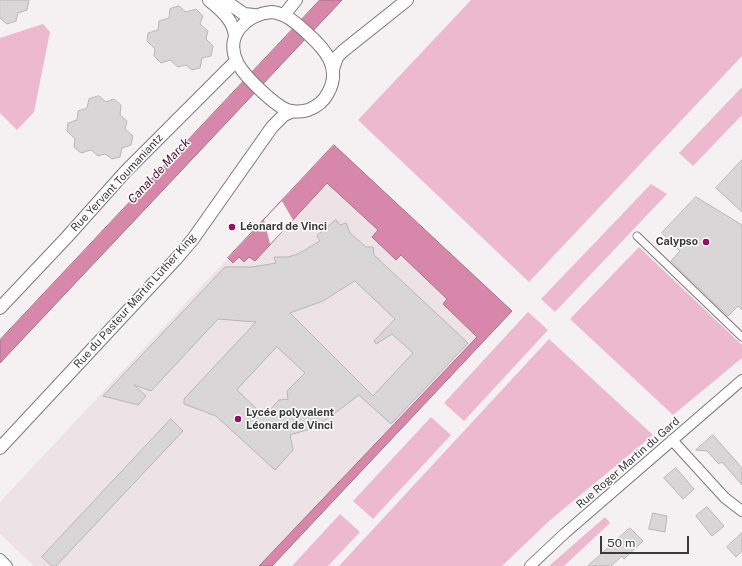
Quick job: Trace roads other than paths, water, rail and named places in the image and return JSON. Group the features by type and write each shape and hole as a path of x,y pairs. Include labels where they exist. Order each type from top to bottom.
{"street":[{"path":"209,0 230,19 234,28 235,36 233,50 236,61 245,74 282,107 293,111 307,110 322,101 332,86 333,69 343,51 407,0"},
{"path":"224,0 244,14 254,15 272,12 289,18 316,41 328,54 333,69"},
{"path":"289,18 296,0"},
{"path":"235,36 242,25 254,15"},
{"name":"Rue Yervant Toumaniantz","path":"0,308 67,237 126,171 236,61"},
{"name":"Rue du Pasteur Martin Luther King","path":"0,448 176,259 193,239 272,127 284,115 293,111"},
{"path":"637,236 742,337"},
{"name":"Rue Roger Martin du Gard","path":"530,566 742,380"},
{"path":"672,440 725,498 742,511"},
{"path":"0,559 7,566"}],"place":[{"name":"Léonard de Vinci","path":"232,227"},
{"name":"Calypso","path":"706,242"},
{"name":"Lycée polyvalent Léonard de Vinci","path":"238,419"}],"water label":[{"name":"Canal de Marck","path":"159,171"}]}
